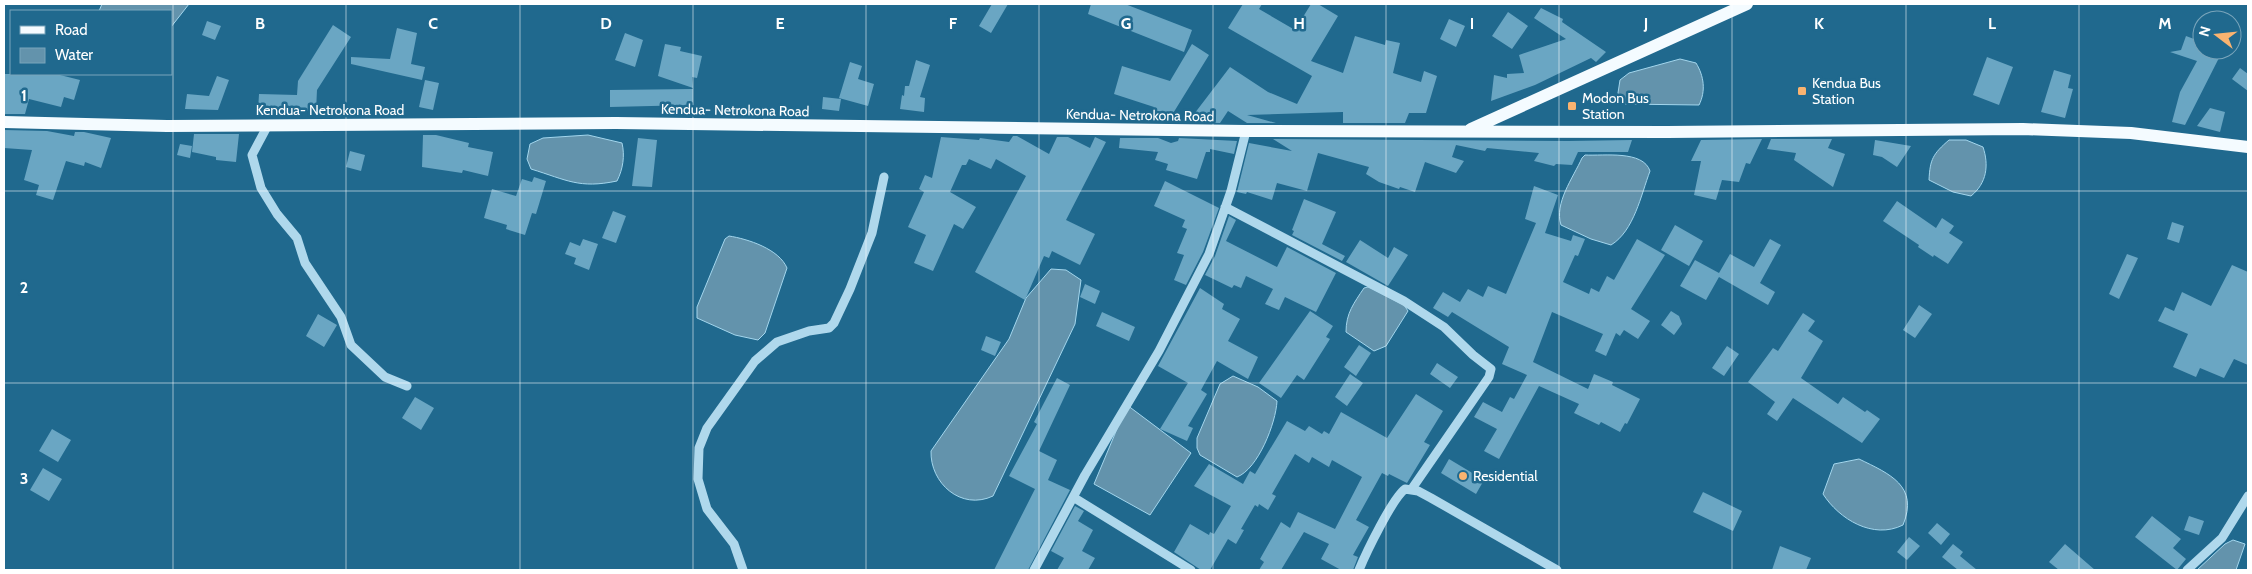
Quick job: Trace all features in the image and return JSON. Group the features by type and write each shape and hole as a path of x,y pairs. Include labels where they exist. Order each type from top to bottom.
{"main road":[{"path":"1466,131 1747,4"},
{"name":"Kendua- Netrokona Road","path":"4,122 268,125 616,123 1246,131 1788,132 2023,129 2131,133 2248,148"}],"street":[{"path":"268,125 252,155 261,188 277,214 297,238 305,263 341,317 351,345 386,377 407,386"},
{"path":"1034,570 1073,497 1159,351 1209,254 1225,207 1246,131"},
{"path":"743,570 734,544 707,509 698,479 700,448 707,428 755,362 777,342 809,331 829,328 834,324 872,233 884,177"},
{"path":"1225,207 1404,301 1444,326 1473,355 1491,369 1489,377 1411,490"},
{"path":"1359,570 1400,493 1405,489 1430,498 1557,570"},
{"path":"2187,570 2222,538 2248,496"},
{"path":"1073,497 1191,570"}],"water":[{"path":"102,4 189,4 172,26 172,10 99,10"},
{"path":"1680,59 1696,63 1701,73 1703,94 1699,105 1621,104 1618,93 1620,80 1629,73"},
{"path":"588,135 622,143 623,162 617,181 583,184 531,169 527,159 530,144 543,138"},
{"path":"1949,140 1966,140 1983,147 1986,160 1985,173 1980,185 1971,196 1953,192 1929,180 1933,157"},
{"path":"1585,155 1631,157 1646,164 1650,171 1631,222 1626,231 1611,245 1591,239 1561,225 1560,208 1562,199"},
{"path":"729,236 754,242 770,250 783,261 787,268 765,333 758,340 735,335 697,318 697,307 725,239"},
{"path":"1051,269 1066,270 1081,280 1075,324 993,496 981,500 959,497 942,483 936,474 932,463 931,451 1009,339 1026,298"},
{"path":"1368,287 1404,305 1408,311 1386,346 1374,351 1346,332 1347,319 1351,308 1364,288"},
{"path":"1233,376 1258,387 1277,401 1269,433 1259,455 1245,472 1237,477 1200,455 1197,448 1197,438 1220,384"},
{"path":"1127,405 1191,453 1150,515 1094,484"},
{"path":"1859,459 1891,476 1899,483 1907,500 1907,512 1903,525 1892,529 1880,530 1858,524 1838,512 1823,494 1834,464"},
{"path":"2233,540 2245,544 2236,570 2197,570 2225,544"}],"building":[{"path":"992,4 1008,4 991,33 979,26"},
{"path":"1091,4 1125,4 1192,30 1184,52 1088,14"},
{"path":"1243,4 1262,4 1259,9 1295,30 1311,4 1318,4 1338,16 1311,61 1343,73 1355,36 1385,45 1386,40 1400,43 1393,73 1421,82 1424,71 1437,76 1426,113 1409,113 1405,123 1343,123 1343,112 1247,115 1276,123 1247,123 1228,111 1220,123 1188,122 1230,67 1268,92 1297,104 1312,76 1228,28"},
{"path":"1541,8 1563,19 1562,22 1606,52 1596,62 1591,58 1535,85 1491,101 1494,75 1507,78 1507,74 1524,73 1519,55 1566,39 1534,18"},
{"path":"1508,12 1528,26 1512,49 1492,36"},
{"path":"1449,19 1465,26 1456,47 1440,39"},
{"path":"207,21 221,26 215,40 202,35"},
{"path":"333,25 351,37 317,90 316,111 258,111 259,94 297,95 298,81"},
{"path":"397,28 417,33 411,64 425,67 422,80 351,64 351,57 390,59"},
{"path":"625,33 643,40 635,67 615,60"},
{"path":"2186,36 2192,38 2192,59 2170,52 2181,50"},
{"path":"665,44 681,47 680,51 702,56 697,78 692,77 693,88 658,76"},
{"path":"1192,44 1209,55 1172,115 1148,116 1154,107 1114,94 1122,66 1170,81"},
{"path":"1987,57 2013,67 1999,105 1973,95"},
{"path":"916,60 930,65 920,97 925,98 924,112 900,109 902,95 904,96 905,86 909,86"},
{"path":"2194,60 2218,60 2185,125 2172,122 2180,92 2197,61"},
{"path":"850,62 862,66 858,79 874,84 868,106 839,98"},
{"path":"2240,68 2248,74 2248,91 2232,79"},
{"path":"2054,70 2071,75 2068,88 2073,89 2065,118 2041,112"},
{"path":"4,74 60,75 80,80 74,100 64,97 61,107 29,99 25,114 4,114"},
{"path":"217,76 229,80 218,110 185,109 187,94 209,96"},
{"path":"425,80 439,83 433,110 419,107"},
{"path":"693,89 693,105 610,107 610,90"},
{"path":"823,97 841,99 839,111 822,109"},
{"path":"2210,108 2225,112 2220,132 2197,126"},
{"path":"4,130 47,131 74,136 75,132 84,132 111,138 101,168 85,162 84,166 66,161 53,200 36,195 39,185 24,180 32,150 4,148"},
{"path":"194,134 239,134 236,162 216,160 216,157 192,152"},
{"path":"423,135 436,135 469,143 468,147 493,152 488,176 463,170 462,173 422,167"},
{"path":"1013,136 1017,136 1049,154 1057,137 1068,137 1090,148 1095,137 1106,142 1066,220 1095,234 1080,265 1052,251 1049,258 1044,256 1025,300 975,272 1026,176 996,159 991,169 969,159 966,165 962,165 950,192 976,207 963,229 954,224 933,271 914,263 926,235 908,227 924,192 919,189 925,175 932,178 941,137 979,140 980,138 1009,142"},
{"path":"638,138 657,140 652,187 632,186"},
{"path":"1120,138 1158,138 1171,143 1178,141 1179,138 1237,141 1234,154 1210,149 1210,152 1206,152 1197,179 1166,170 1168,164 1155,160 1158,152 1119,148"},
{"path":"1273,139 1632,140 1628,152 1578,152 1572,165 1556,164 1554,166 1534,161 1539,153 1487,148 1485,151 1456,145 1452,157 1464,161 1456,173 1425,162 1415,192 1379,182 1366,174 1369,167 1318,153 1307,191 1277,183 1272,200 1247,192 1246,194 1237,192 1249,143 1292,151"},
{"path":"1762,139 1750,164 1746,163 1739,182 1722,180 1716,200 1694,195 1701,161 1691,161 1701,140"},
{"path":"1771,139 1832,139 1828,148 1845,154 1833,187 1794,160 1796,153 1767,149"},
{"path":"1875,140 1911,146 1897,167 1882,157 1873,155"},
{"path":"180,144 192,146 190,158 177,155"},
{"path":"350,151 365,155 361,171 346,167"},
{"path":"534,177 546,181 536,214 532,213 525,235 506,229 507,225 484,218 492,189 516,196 522,179 532,182"},
{"path":"1165,181 1219,208 1203,252 1186,285 1174,280 1184,255 1177,253 1187,229 1182,227 1185,220 1154,206"},
{"path":"1534,186 1558,195 1545,233 1571,241 1573,235 1585,239 1578,256 1575,255 1563,282 1589,294 1591,288 1599,292 1607,276 1614,280 1637,239 1665,255 1631,309 1650,321 1638,339 1624,330 1620,336 1616,333 1606,356 1595,351 1603,334 1552,312 1533,362 1588,389 1594,374 1613,382 1612,385 1640,399 1627,424 1625,423 1620,432 1601,422 1599,425 1574,413 1579,404 1539,386 1499,459 1484,451 1497,429 1474,417 1483,402 1502,412 1510,397 1514,399 1527,375 1502,364 1509,347 1452,312 1448,317 1433,308 1443,292 1460,302 1468,289 1483,297 1488,286 1506,294 1536,223 1525,219"},
{"path":"1304,199 1336,212 1322,244 1345,256 1342,261 1292,235 1294,231 1292,230"},
{"path":"1897,201 1936,228 1942,218 1954,226 1949,233 1963,242 1948,264 1934,255 1933,257 1918,247 1919,245 1883,221"},
{"path":"613,211 626,216 616,243 602,238"},
{"path":"1229,216 1236,220 1226,241 1277,267 1287,247 1336,273 1316,312 1285,297 1279,310 1265,304 1273,289 1246,276 1241,288 1234,285 1232,288 1205,275 1215,256"},
{"path":"2172,222 2184,226 2179,243 2167,239"},
{"path":"1675,225 1703,241 1689,266 1661,250"},
{"path":"583,239 598,244 589,270 574,264 576,258 565,254 570,242 580,246"},
{"path":"1770,239 1781,245 1760,283 1775,292 1768,305 1719,277 1706,300 1680,286 1695,260 1719,273 1730,254 1754,267"},
{"path":"1360,240 1388,258 1394,247 1408,255 1388,286 1346,262"},
{"path":"2127,254 2138,258 2119,299 2109,294"},
{"path":"2232,265 2248,272 2248,365 2234,359 2224,378 2200,368 2196,377 2173,367 2188,334 2158,321 2165,307 2174,311 2182,292 2211,306"},
{"path":"1085,284 1100,291 1095,304 1080,297"},
{"path":"1200,288 1224,304 1222,309 1240,319 1228,341 1258,357 1248,379 1217,361 1201,390 1207,394 1188,426 1193,428 1187,441 1160,429 1188,383 1158,366"},
{"path":"1919,305 1932,314 1915,338 1903,330"},
{"path":"1310,311 1333,326 1326,337 1330,339 1304,380 1297,375 1281,398 1259,383"},
{"path":"1671,311 1679,316 1682,324 1674,335 1661,325"},
{"path":"1102,312 1135,327 1129,341 1096,326"},
{"path":"1803,313 1815,321 1808,331 1823,341 1801,378 1838,404 1843,397 1865,412 1867,410 1880,419 1862,443 1793,398 1777,421 1767,414 1775,402 1748,382 1773,348 1778,351"},
{"path":"318,314 337,325 324,347 306,336"},
{"path":"986,336 1001,342 995,356 981,350"},
{"path":"1359,345 1371,353 1356,376 1344,367"},
{"path":"1727,346 1739,354 1724,376 1712,368"},
{"path":"1437,363 1458,377 1450,388 1430,374"},
{"path":"1350,374 1363,383 1347,406 1335,397"},
{"path":"1057,378 1070,385 1039,451 1057,460 1048,480 1070,490 1028,570 994,570 1035,489 1009,476 1037,424 1034,422"},
{"path":"1416,394 1443,411 1424,442 1430,445 1407,483 1389,474 1388,476 1382,473 1356,520 1369,527 1353,555 1358,557 1353,570 1341,570 1321,559 1329,544 1304,532 1281,570 1259,570 1264,562 1260,559 1281,522 1290,528 1298,512 1335,529 1362,477 1332,460 1329,467 1312,457 1309,463 1295,454 1272,494 1276,496 1268,510 1259,504 1258,507 1255,505 1241,529 1244,530 1236,544 1228,539 1210,570 1201,570 1174,552 1190,524 1209,535 1210,532 1214,534 1231,506 1194,486 1209,464 1243,484 1250,471 1255,474 1287,421 1305,431 1309,426 1322,434 1324,431 1329,434 1341,412 1387,438"},
{"path":"415,397 434,408 421,430 402,418"},
{"path":"52,429 71,440 58,462 39,451"},
{"name":"Residential","path":"1449,459 1484,480 1476,494 1441,473"},
{"path":"43,468 62,479 49,501 30,490"},
{"path":"1703,492 1742,511 1733,531 1693,512"},
{"path":"1075,506 1084,511 1078,521 1093,530 1082,551 1095,558 1088,570 1057,570 1064,558 1051,551"},
{"path":"2152,516 2181,539 2173,548 2186,559 2177,570 2135,537"},
{"path":"2189,516 2204,521 2199,535 2184,530"},
{"path":"1937,523 1950,534 1941,545 1928,533"},
{"path":"1909,537 1920,546 1907,560 1897,552"},
{"path":"1953,544 1963,552 1960,556 1977,570 1958,570 1942,557"},
{"path":"2065,544 2095,570 2059,570 2049,562"},
{"path":"1780,546 1811,558 1806,570 1772,570"}],"place":[{"name":"Kendua Bus Station","path":"1802,91"},
{"name":"Modon Bus Station","path":"1572,106"},
{"name":"Residential","path":"1463,476"}]}
